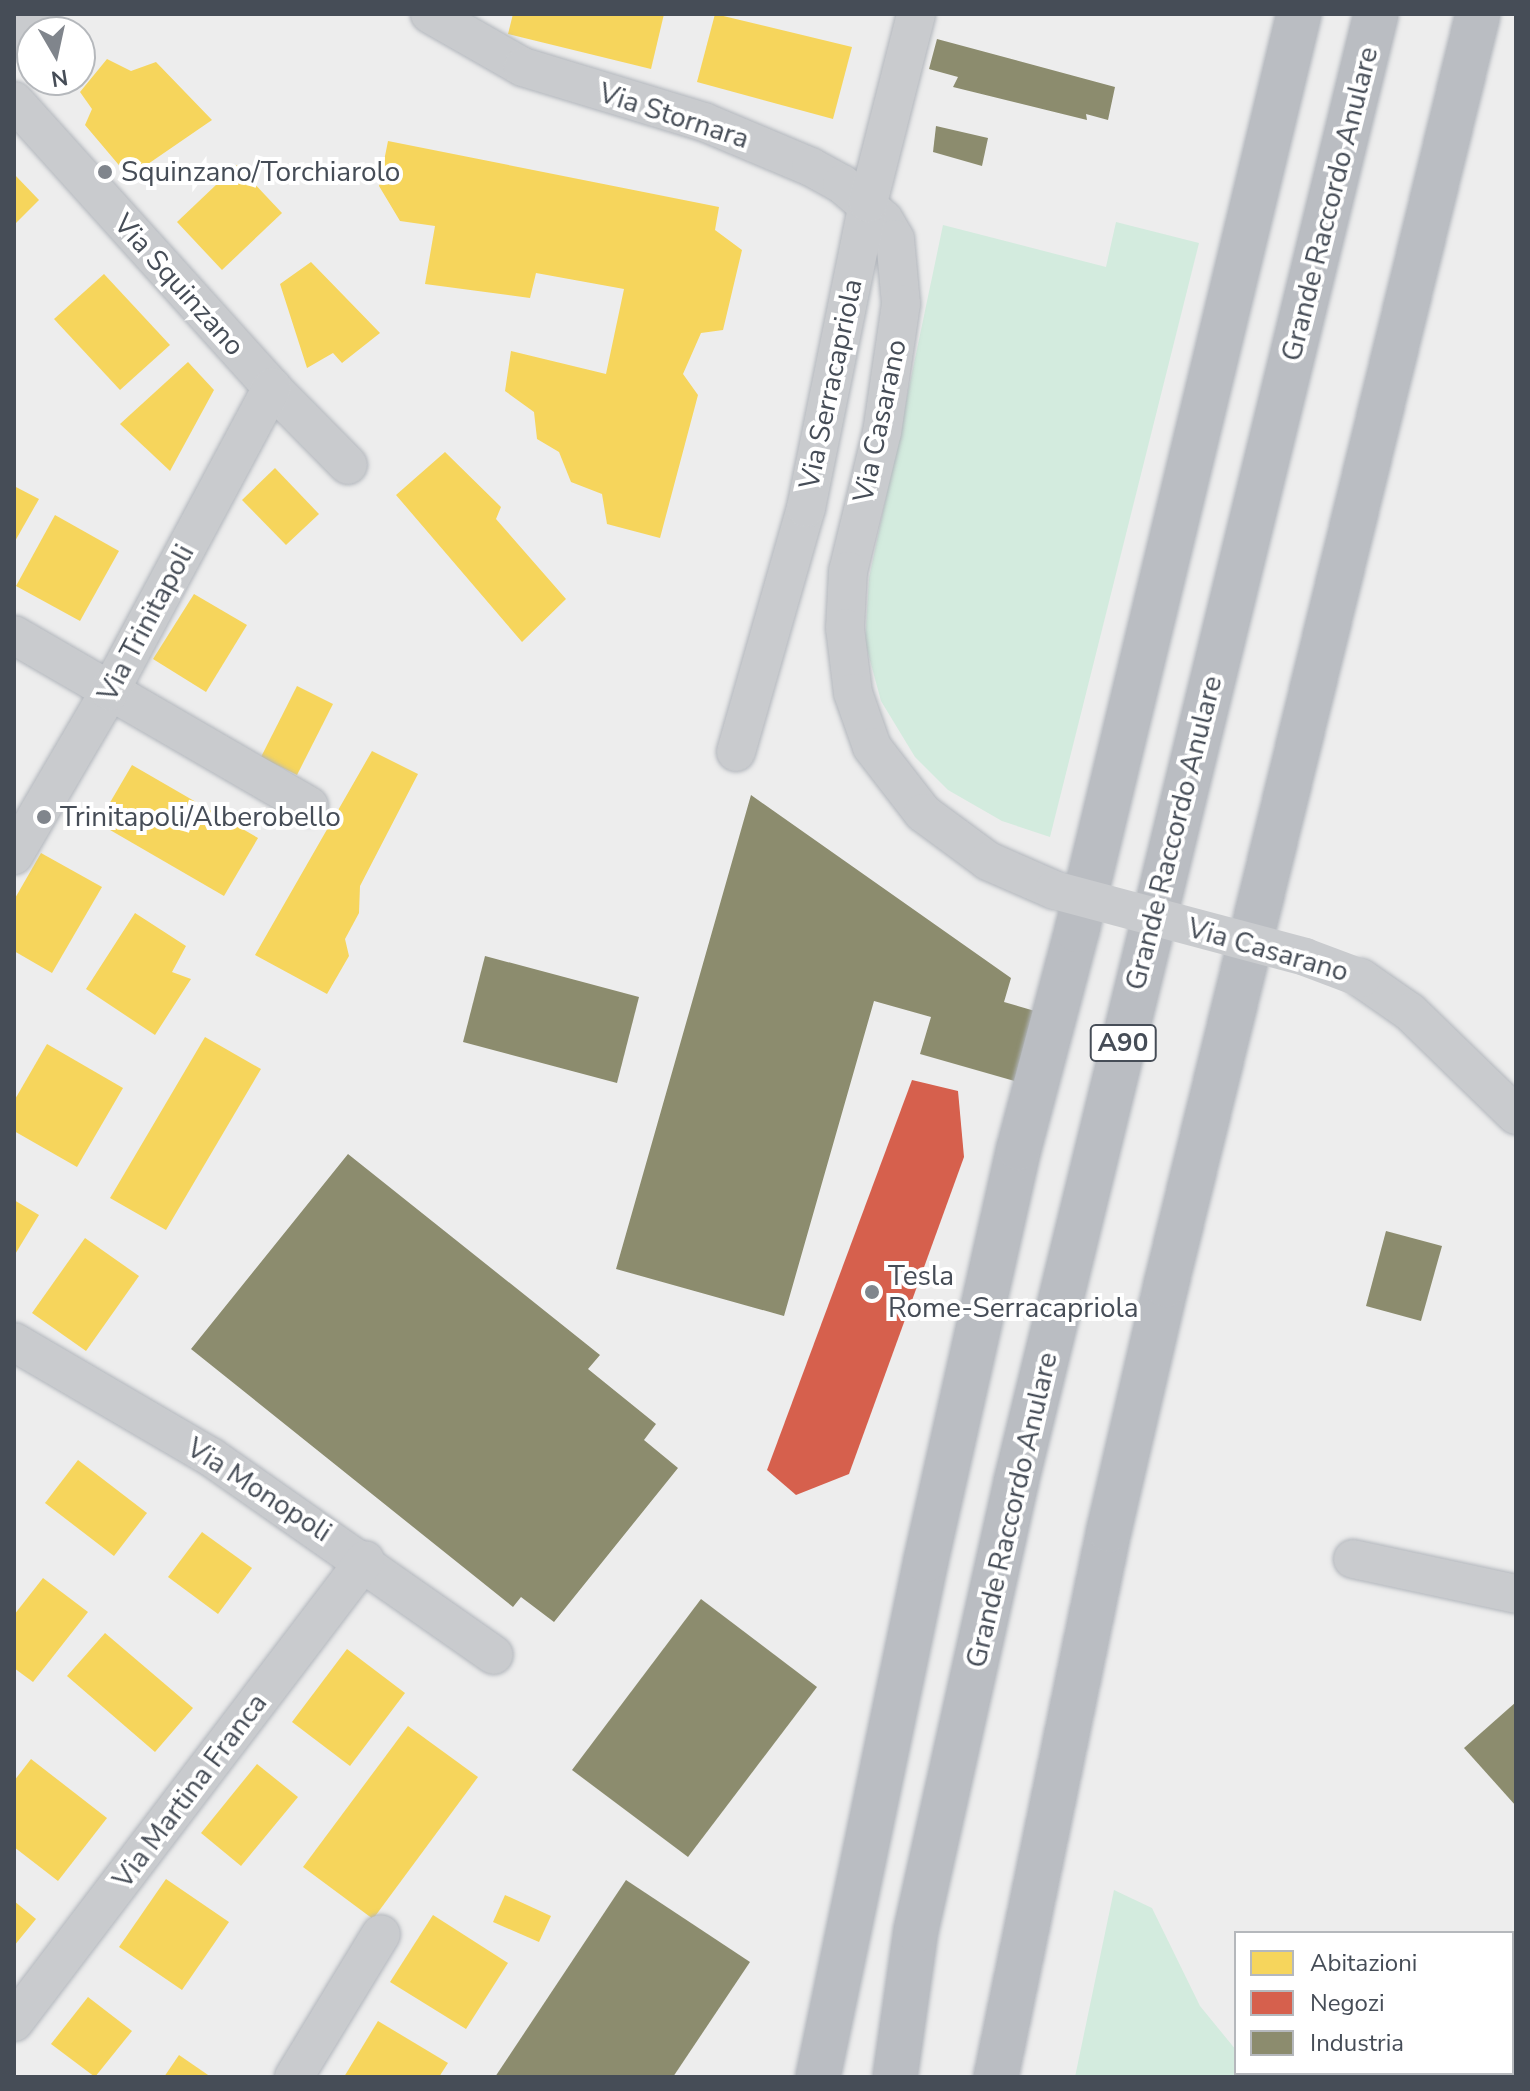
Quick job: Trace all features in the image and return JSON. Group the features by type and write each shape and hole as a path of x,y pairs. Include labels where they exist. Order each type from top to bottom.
{"highway":[{"path":"818,2077 926,1560 1019,1148 1081,914 1299,14"},
{"name":"Grande Raccordo Anulare","path":"895,2077 916,1930 1016,1482 1376,14"},
{"path":"996,2077 1148,1361 1478,14"}],"street":[{"path":"14,38 40,14"},
{"name":"Via Serracapriola","path":"736,752 806,508 868,203 916,14"},
{"name":"Via Stornara","path":"433,16 507,60 704,122 811,167 868,203 895,239"},
{"name":"Via Squinzano","path":"14,101 272,388 348,465"},
{"name":"Via Casarano","path":"895,239 901,281 898,345 846,590 853,693 872,747 923,813 981,857 1054,890 1305,957 1361,978 1410,1012 1516,1115"},
{"name":"Via Trinitapoli","path":"14,855 110,691 272,388"},
{"path":"14,635 309,806"},
{"name":"Via Monopoli","path":"14,1342 172,1433 365,1560 494,1655"},
{"path":"1353,1559 1516,1594"},
{"name":"Via Martina Franca","path":"14,2022 365,1560"},
{"path":"294,2077 381,1934"}],"green space":[{"path":"1116,222 1199,243 1050,837 1002,821 948,790 915,757 881,701 865,642 869,578 943,225 1106,267"},
{"path":"1114,1890 1152,1908 1200,2006 1234,2048 1234,2075 1258,2077 1075,2077"}],"building: Abitazioni":[{"path":"513,14 664,14 651,69 508,34"},
{"path":"715,14 852,47 833,119 697,82"},
{"path":"107,59 131,71 156,62 212,120 129,177 85,125 92,109 83,96 96,96 96,72"},
{"path":"388,141 719,207 715,230 742,250 723,330 701,333 683,374 698,395 660,538 607,524 602,494 571,482 559,452 537,439 534,412 505,391 511,351 606,374 624,289 536,273 530,298 425,284 435,226 400,221 379,186"},
{"path":"237,165 282,213 222,270 177,222"},
{"path":"14,174 39,200 14,225"},
{"path":"311,262 380,333 342,363 333,353 307,368 280,284"},
{"path":"104,274 170,345 120,390 54,319"},
{"path":"188,362 214,390 170,471 120,424"},
{"path":"445,452 501,507 496,519 566,599 522,642 396,495"},
{"path":"275,468 319,514 286,545 242,500"},
{"path":"14,486 39,499 14,543"},
{"path":"55,515 119,551 80,621 16,586"},
{"path":"194,594 247,625 206,692 153,659"},
{"path":"297,686 333,704 297,775 261,757"},
{"path":"372,751 418,774 360,886 359,913 345,939 349,956 327,994 255,955"},
{"path":"132,765 258,838 224,896 98,823"},
{"path":"41,853 102,887 52,973 14,951 14,900"},
{"path":"135,913 186,946 172,972 191,979 155,1035 86,989"},
{"path":"205,1037 261,1069 166,1230 110,1198"},
{"path":"47,1044 123,1088 77,1167 14,1131 14,1101"},
{"path":"14,1200 39,1215 14,1256"},
{"path":"85,1238 139,1276 86,1351 32,1313"},
{"path":"78,1460 147,1513 114,1556 45,1503"},
{"path":"202,1532 252,1568 218,1614 168,1577"},
{"path":"43,1578 88,1612 33,1682 14,1668 14,1615"},
{"path":"105,1633 193,1708 155,1752 67,1676"},
{"path":"347,1649 405,1693 350,1766 292,1722"},
{"path":"408,1726 478,1777 373,1919 303,1867"},
{"path":"31,1759 107,1818 58,1881 14,1847 14,1781"},
{"path":"257,1764 298,1797 241,1866 201,1833"},
{"path":"166,1879 229,1922 182,1990 119,1947"},
{"path":"505,1895 551,1916 539,1942 493,1922"},
{"path":"14,1901 36,1919 14,1946"},
{"path":"433,1915 508,1963 466,2029 390,1982"},
{"path":"88,1997 132,2031 95,2077 51,2044"},
{"path":"378,2021 448,2063 439,2077 344,2077"},
{"path":"179,2055 211,2077 164,2077"}],"building: Negozi":[{"path":"912,1080 958,1091 964,1157 849,1474 796,1495 767,1470"}],"building: Industria":[{"path":"937,39 1115,87 1108,120 1086,114 1087,120 953,87 958,77 929,69"},
{"path":"936,126 988,138 982,166 933,152"},
{"path":"751,795 1011,978 1004,1002 1052,1016 1032,1086 920,1054 931,1017 874,1001 784,1316 616,1269"},
{"path":"485,956 639,997 617,1083 463,1042"},
{"path":"348,1154 600,1355 588,1369 656,1424 644,1440 678,1468 554,1622 521,1597 513,1607 191,1349"},
{"path":"1386,1231 1442,1246 1421,1321 1366,1306"},
{"path":"701,1599 817,1687 688,1857 572,1770"},
{"path":"1516,1702 1516,1806 1464,1748"},
{"path":"626,1880 750,1962 673,2077 495,2077"},
{"path":"1516,1961 1516,2077 1387,2077 1514,2075"}],"place":[{"name":"Squinzano/Torchiarolo","path":"105,172"},
{"name":"Trinitapoli/Alberobello","path":"44,817"},
{"name":"Tesla Rome-Serracapriola","path":"872,1292"}]}
